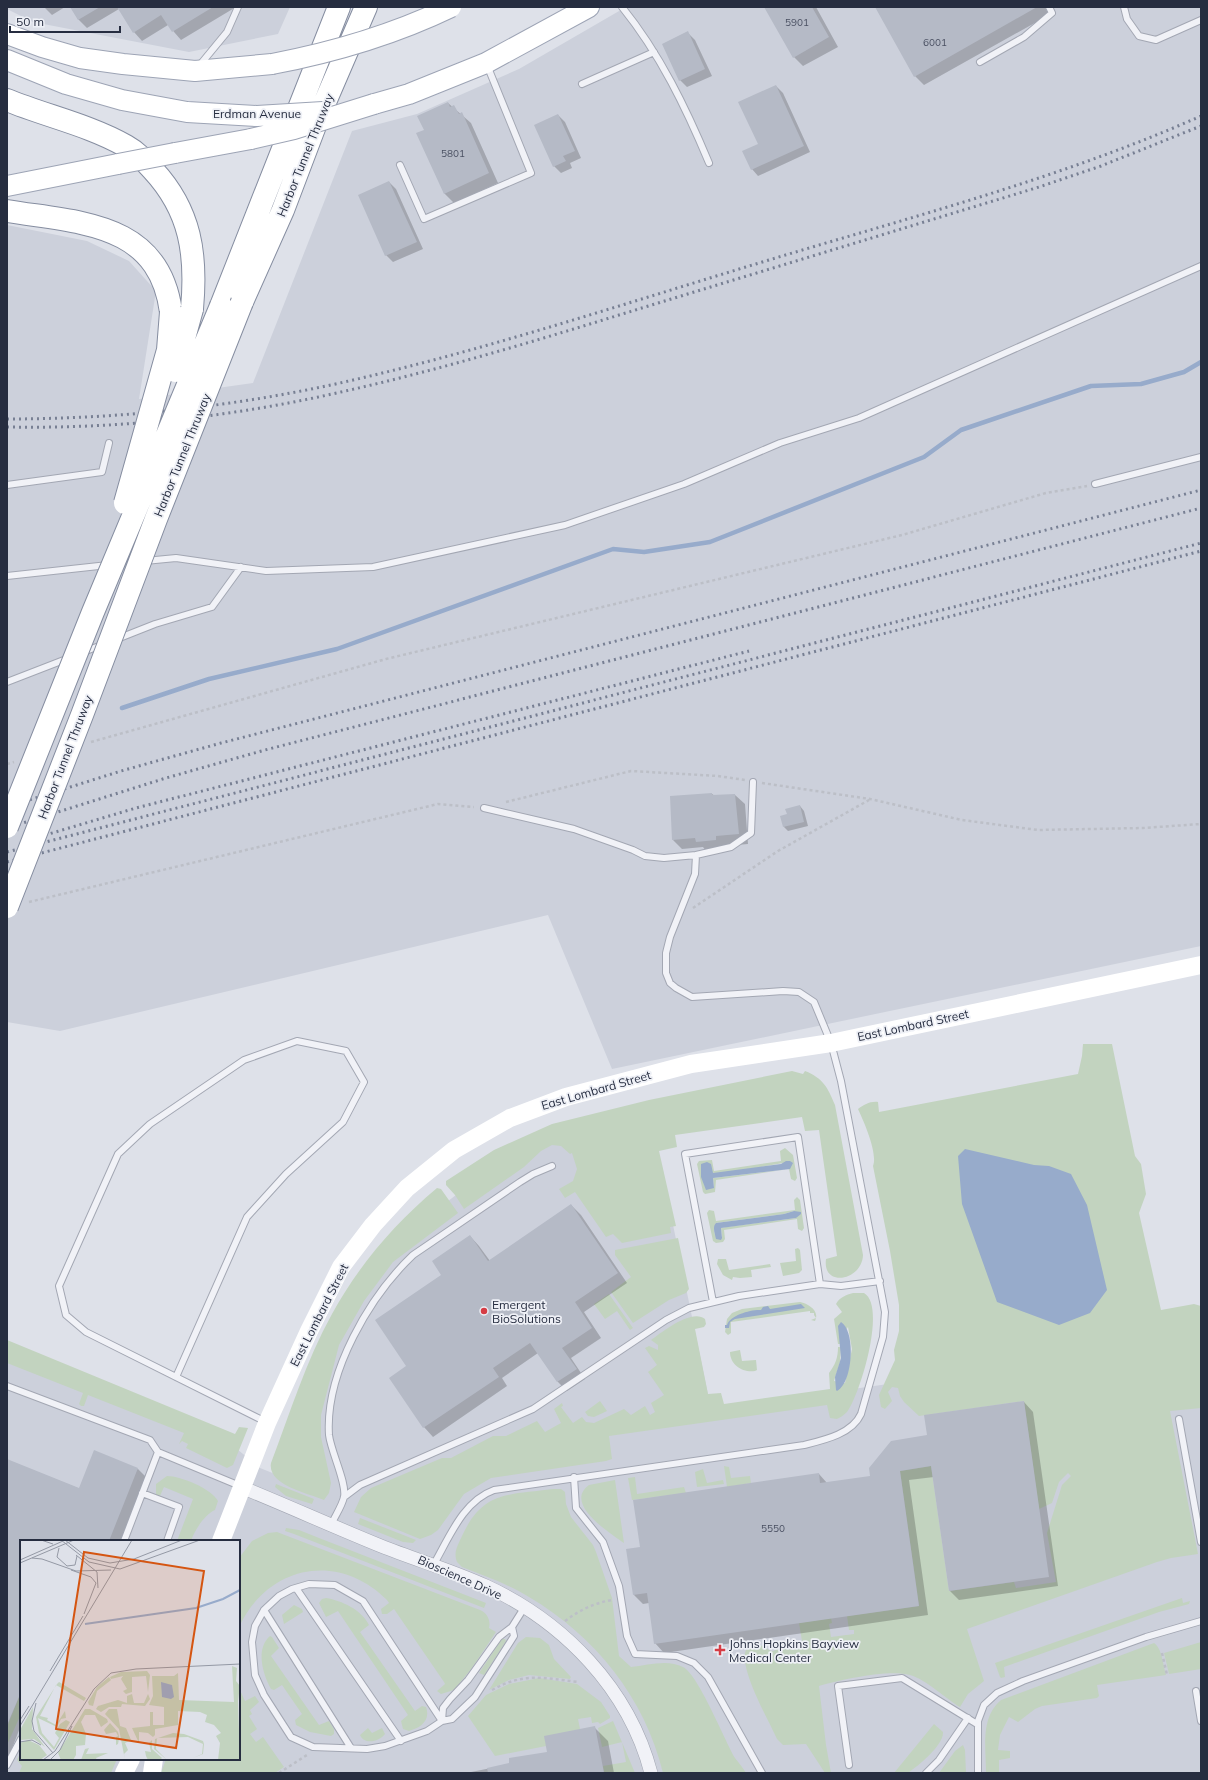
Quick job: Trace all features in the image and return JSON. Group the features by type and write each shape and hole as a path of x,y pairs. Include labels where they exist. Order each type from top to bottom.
{"highway":[{"name":"Harbor Tunnel Thruway","path":"7,828 92,612 221,306 339,7"},
{"name":"Harbor Tunnel Thruway","path":"16,905 82,715 159,511 242,302 284,210 316,123 366,7"},
{"path":"7,100 79,125 127,146 143,158 159,176 175,198 187,224 193,254 194,281 192,309 185,341 169,390 133,476"},
{"path":"7,211 76,222 107,229 132,242 147,255 166,286 170,312 168,350 133,476 92,612"}],"main road":[{"path":"7,34 42,47 80,58 122,64 195,70 272,64 335,50 374,39 452,7"},
{"name":"Erdman Avenue","path":"7,60 66,84 122,100 187,112 257,116 313,113 374,104 409,94 486,63 589,7"},
{"path":"7,186 251,139 309,125 374,104"},
{"name":"East Lombard Street","path":"221,1540 267,1423 309,1331 341,1267 373,1224 408,1188 454,1150 510,1118 566,1097 691,1064 831,1043 1201,965"},
{"path":"124,1773 130,1760"},
{"path":"152,1773 154,1760"}],"street":[{"name":"Bioscience Drive","path":"241,1487 382,1546 434,1564 487,1587 524,1608 556,1630 587,1657 616,1695 636,1732 651,1773"}],"lane":[{"path":"195,70 227,32 238,7"},
{"path":"622,7 654,52 686,108 709,163"},
{"path":"980,62 1024,37 1052,13 1049,7"},
{"path":"1124,7 1127,19 1138,36 1156,40 1201,20"},
{"path":"582,84 654,52"},
{"path":"400,165 424,219 532,173 486,63"},
{"path":"131,563 176,558 266,571 372,566 565,525 684,484 780,443 859,418 1201,266"},
{"path":"7,485 102,472 109,443"},
{"path":"1095,484 1201,457"},
{"path":"7,576 123,563"},
{"path":"7,682 155,624 212,607 241,567"},
{"path":"484,808 574,829 633,850 645,856 664,858 696,855 731,847 751,832 753,782"},
{"path":"434,1564 469,1507 481,1497 500,1488 804,1445 835,1436 849,1429 856,1423 861,1414 883,1337 885,1312 849,1118 831,1043 814,1002 799,992 783,991 692,997 676,988 670,982 665,961 670,937 695,874 696,855"},
{"path":"176,1377 247,1217 286,1174 343,1122 364,1082 346,1051 297,1041 244,1060 150,1124 118,1154 59,1286 66,1315 86,1332 267,1423"},
{"path":"713,1302 685,1154 798,1137 820,1284"},
{"path":"344,1496 341,1476 330,1442 329,1417 344,1358 358,1327 386,1285 413,1255 520,1182 533,1174 552,1166"},
{"path":"331,1525 344,1496 360,1485 533,1409 666,1320 689,1308 739,1296 820,1284 841,1286 880,1281"},
{"path":"7,1386 150,1440 158,1452 241,1487"},
{"path":"1178,1419 1201,1542"},
{"path":"124,1540 158,1452"},
{"path":"574,1477 576,1508 583,1519 603,1542 619,1586 627,1636 635,1654 677,1656 694,1663 708,1677 762,1773"},
{"path":"142,1493 179,1507 166,1540"},
{"path":"442,1721 363,1601 335,1585 309,1584 279,1596 264,1610 255,1626 252,1642 255,1675 264,1695 291,1737 314,1747 351,1748 385,1746 427,1731 442,1721 452,1720 475,1697 514,1636 512,1627"},
{"path":"296,1588 401,1741"},
{"path":"442,1721 443,1708 468,1680 499,1637 512,1627 524,1608"},
{"path":"264,1610 351,1748"},
{"path":"978,1773 977,1724 982,1709 987,1701 1007,1687 1156,1634 1201,1621"},
{"path":"849,1765 838,1686 902,1678 977,1724"},
{"path":"1196,1691 1201,1721"},
{"path":"926,1773 939,1760 968,1718"},
{"path":"7,1765 20,1740"}],"path":[{"path":"89,743 386,659 902,535 1046,493 1095,484"},
{"path":"7,764 22,760"},
{"path":"16,905 438,804 484,808 631,771 718,776 870,799 962,820 1038,830 1143,828 1201,824"},
{"path":"677,919 778,851 870,799"},
{"path":"556,1630 573,1614 596,1603 621,1598"},
{"path":"1162,1653 1167,1675"},
{"path":"490,1692 511,1681 528,1677 546,1677 578,1682"},
{"path":"279,1773 312,1752"}],"shaded area":[{"path":"7,7 290,7 278,34 189,52 33,22 7,9"},
{"path":"626,7 1201,7 1201,946 612,1069 548,915 60,1031 7,1022 7,225 87,241 129,261 156,291 139,399 253,383 352,131 417,114 519,69"},
{"name":"Johns Hopkins Bayview Medical Center","path":"561,1138 672,1220 711,1409 1201,1340 1201,1773 7,1773 7,1359 231,1444 260,1468 295,1482 324,1369 370,1282 430,1215 469,1185"}],"green space":[{"path":"1083,1044 1112,1044 1135,1156 1141,1164 1146,1194 1139,1213 1161,1310 1194,1304 1201,1306 1201,1408 1170,1411 1198,1554 1171,1558 1157,1562 967,1629 984,1681 968,1694 960,1707 930,1685 910,1675 889,1673 877,1674 819,1686 831,1773 825,1773 806,1744 783,1745 777,1739 750,1681 746,1669 746,1650 759,1646 774,1651 780,1644 802,1641 799,1623 831,1618 832,1623 829,1624 831,1637 854,1634 854,1630 849,1630 847,1616 919,1606 900,1471 931,1466 949,1591 1014,1582 1016,1588 1056,1582 1047,1533 1062,1485 1071,1476 1068,1473 1059,1482 1052,1503 1039,1509 1024,1401 919,1416 904,1402 900,1396 898,1388 892,1387 888,1392 892,1401 885,1409 881,1407 879,1395 895,1360 894,1350 899,1331 899,1305 873,1166 874,1153 867,1129 858,1109 870,1103 878,1102 879,1112 1078,1074"},
{"path":"792,1071 803,1074 805,1071 821,1080 835,1105 863,1255 861,1264 856,1271 843,1278 830,1274 826,1268 826,1259 837,1256 819,1130 805,1131 802,1117 675,1135 677,1147 659,1151 676,1226 670,1227 671,1233 622,1243 613,1234 606,1237 575,1192 565,1198 559,1189 573,1181 577,1169 572,1153 570,1154 561,1146 552,1145 541,1151 524,1167 464,1209 446,1185 446,1181 494,1150 552,1124 649,1100"},
{"path":"785,1148 793,1155 797,1178 795,1181 791,1179 790,1169 783,1163 734,1172 702,1174 705,1186 714,1188 713,1178 786,1170 716,1180 715,1192 705,1194 703,1192 697,1164 699,1161 712,1160 714,1171 781,1161 780,1151"},
{"path":"437,1188 441,1189 458,1213 393,1262 364,1301 339,1345 321,1415 321,1437 331,1483 329,1493 324,1500 282,1483 271,1471 271,1463 314,1350 332,1314 342,1296 378,1246 406,1216"},
{"path":"797,1197 800,1200 804,1228 802,1231 798,1229 797,1219 724,1230 725,1239 723,1242 716,1243 713,1241 707,1213 709,1210 714,1211 716,1221 795,1210 794,1200","holes":["794,1211 796,1218 721,1228 722,1237 715,1235 714,1230 716,1223 784,1214"]},
{"path":"678,1238 689,1289 686,1293 669,1300 633,1323 611,1292 631,1277 615,1255 615,1250"},
{"path":"798,1248 800,1250 802,1270 799,1273 783,1276 780,1263 796,1261 795,1249"},
{"path":"718,1259 726,1259 729,1270 770,1264 771,1267 751,1270 752,1277 733,1277 732,1280 723,1275 717,1264"},
{"path":"853,1293 864,1293 870,1301 873,1315 872,1332 864,1370 852,1403 847,1412 837,1419 830,1418 827,1405 609,1436 612,1459 491,1478 464,1494 438,1530 431,1535 420,1539 354,1512 361,1497 371,1488 442,1458 451,1458 493,1436 506,1436 537,1421 545,1432 561,1423 554,1409 562,1403 563,1406 561,1407 573,1423 582,1417 586,1422 594,1423 624,1409 631,1415 645,1406 650,1415 655,1412 651,1403 664,1395 648,1372 657,1365 645,1348 649,1346 658,1350 658,1345 651,1340 677,1322 685,1319 699,1316 705,1319 706,1324 704,1327 695,1329 708,1394 721,1393 724,1404 830,1389 829,1373 836,1361 838,1347 841,1347 840,1362 834,1381 845,1383 852,1349 848,1327 840,1338 840,1344 838,1344 834,1319 842,1312 836,1304 843,1297"},
{"path":"609,1294 633,1328 630,1330 617,1311 605,1319 594,1304"},
{"path":"800,1302 813,1308 816,1318 814,1313 810,1313 810,1311 731,1322 731,1333 728,1335 725,1332 727,1319 732,1313 742,1309"},
{"path":"7,1340 235,1434 239,1427 248,1428 233,1465 227,1468 186,1448 188,1444 182,1441 179,1444 184,1433 88,1395 84,1406 81,1406 79,1404 83,1393 7,1363"},
{"path":"740,1350 742,1361 756,1360 757,1370 746,1371 738,1367 732,1361 730,1352"},
{"path":"600,1401 607,1411 594,1417 588,1416 585,1412"},
{"path":"724,1466 729,1467 731,1478 750,1476 751,1483 727,1487"},
{"path":"703,1469 707,1483 723,1480 724,1484 697,1487 695,1472"},
{"path":"167,1476 180,1478 196,1484 215,1496 218,1501 215,1510 207,1515 200,1523 191,1540 177,1540 193,1499 164,1487 159,1498 156,1496 156,1484"},
{"path":"635,1477 637,1494 684,1487 686,1493 632,1500 628,1478"},
{"path":"615,1480 624,1543 592,1517 585,1509 582,1501 582,1493 589,1485"},
{"path":"276,1484 314,1499 312,1504 286,1496 275,1487"},
{"path":"561,1489 565,1492 566,1504 571,1517 593,1545 596,1552 612,1598 619,1656 631,1667 658,1663 671,1663 683,1667 689,1672 703,1694 735,1758 746,1773 663,1773 655,1746 644,1719 614,1672 596,1650 575,1630 529,1597 505,1584 462,1567 457,1562 456,1552 462,1536 470,1521 488,1502 510,1494"},
{"path":"360,1518 416,1540 413,1543 403,1542 358,1524"},
{"path":"286,1528 299,1530 486,1603 484,1608 285,1531"},
{"path":"277,1532 480,1610 488,1617 489,1628 496,1632 472,1668 454,1690 441,1694 437,1691 445,1684 444,1682 394,1609 387,1614 382,1614 381,1609 389,1603 387,1600 368,1585 347,1575 326,1571 306,1572 286,1578 267,1590 252,1606 240,1625 240,1557 252,1541 268,1533"},
{"path":"326,1598 345,1604 356,1610 366,1619 369,1625 360,1632 415,1711 422,1706 426,1707 426,1720 421,1726 409,1731 403,1729 401,1721 408,1715 338,1611 326,1617 319,1603 322,1599"},
{"path":"1182,1598 1183,1603 1190,1601 1189,1604 1159,1612 1004,1667 1005,1677 1000,1677 995,1663"},
{"path":"294,1605 302,1609 303,1612 284,1624 282,1615"},
{"path":"270,1636 279,1648 271,1656 319,1725 329,1721 334,1729 334,1734 331,1736 310,1732 296,1725 295,1720 302,1714 282,1685 274,1690 271,1689 265,1677 262,1662 265,1641"},
{"path":"526,1637 540,1638 549,1645 554,1659 571,1677 570,1679 529,1675 509,1680 489,1690 518,1643"},
{"path":"502,1639 505,1639 506,1641 484,1675 479,1673"},
{"path":"1201,1642 1201,1669 1169,1674 1164,1653"},
{"path":"1154,1643 1157,1645 1161,1653 1166,1675 1097,1685 1099,1696 1097,1698 1042,1706 1035,1709 1018,1722 1009,1717 1000,1735 998,1750 1010,1751 1010,1758 999,1760 999,1773 986,1773 985,1743 987,1724 994,1707 1001,1700"},
{"path":"539,1678 577,1684 601,1702 610,1718 600,1724 598,1722 592,1723 591,1717 578,1719 580,1729 546,1746 495,1756 468,1716 486,1695 509,1684"},
{"path":"240,1690 245,1701 255,1696 259,1702 250,1710 252,1714 249,1716 257,1729 250,1734 256,1742 263,1737 284,1767 275,1773 161,1773 166,1760 240,1760"},
{"path":"20,1694 20,1716 7,1745 7,1727"},
{"path":"613,1721 622,1742 602,1747 598,1728"},
{"path":"934,1724 943,1732 942,1737 935,1749 908,1773 894,1773"},
{"path":"368,1728 372,1733 382,1728 385,1734 376,1740 365,1740 360,1735"},
{"path":"622,1743 635,1773 604,1773 603,1766 626,1762"},
{"path":"963,1745 965,1750 966,1773 939,1773 955,1751"},
{"path":"20,1753 20,1760 117,1760 111,1773 19,1773 22,1766 17,1760"}],"water":[{"path":"965,1149 1034,1165 1049,1166 1071,1174 1087,1205 1107,1290 1090,1313 1059,1325 997,1302 962,1204 958,1156"},
{"path":"786,1161 793,1163 790,1169 713,1178 714,1188 706,1190 701,1177 701,1164 707,1162 711,1164 713,1173 781,1164"},
{"path":"794,1211 801,1212 801,1214 796,1218 721,1228 722,1238 721,1240 716,1239 714,1229 716,1223 784,1214"},
{"path":"801,1304 805,1308 735,1319 730,1322 729,1328 725,1328 725,1325 727,1325 732,1318 747,1312 761,1310 763,1307 768,1306 770,1309"},
{"path":"841,1322 846,1327 849,1335 851,1357 846,1378 842,1386 837,1391 835,1377 841,1358 838,1326"}],"building":[{"path":"70,7 100,7 78,20"},
{"path":"117,7 213,7 172,32 161,15 133,33"},
{"path":"764,7 812,7 829,37 793,58"},
{"path":"875,7 1037,7 914,77"},
{"path":"688,31 705,69 679,81 662,44"},
{"path":"776,85 804,146 751,170 742,151 758,144 738,102"},
{"path":"448,102 450,107 454,105 459,114 462,112 489,173 444,194 416,133 424,130 417,116"},
{"path":"558,114 575,151 563,156 566,161 553,167 534,125"},
{"path":"389,181 417,242 385,256 358,195"},
{"path":"712,793 712,795 735,794 739,834 716,836 716,840 696,842 695,838 672,840 670,796"},
{"path":"800,805 804,822 783,827 780,816 787,814 785,809"},
{"name":"Emergent BioSolutions","path":"571,1204 618,1273 575,1302 592,1328 562,1348 577,1369 557,1382 530,1343 493,1368 499,1377 423,1428 389,1378 406,1366 375,1320 441,1275 432,1261 470,1235 488,1261"},
{"path":"1024,1401 1049,1577 949,1591 931,1466 900,1471 919,1606 654,1644 647,1593 633,1595 626,1549 640,1547 633,1500 819,1473 820,1483 870,1476 869,1468 891,1441 927,1435 924,1415"},
{"path":"94,1450 138,1468 109,1540 20,1540 20,1694 7,1725 7,1459 79,1488"},
{"path":"595,1726 604,1773 488,1773 487,1768 509,1763 509,1758 547,1752 544,1736"}],"waterway":[{"path":"122,708 209,679 337,649 613,549 644,552 710,542 924,457 961,430 1091,386 1141,384 1184,372 1201,362"}],"railway":[{"path":"7,419 91,417 216,405 258,399 340,383 446,357 551,327 982,196 1093,159 1147,139 1201,116"},
{"path":"7,427 91,426 175,420 217,415 300,401 380,383 570,330 1039,187 1101,166 1201,126"},
{"path":"7,807 121,771 221,743 1201,490"},
{"path":"7,828 166,778 265,750 1201,508"},
{"path":"7,852 1201,543"},
{"path":"7,862 1201,551"},
{"path":"22,842 136,808 749,651"}],"place":[{"name":"Emergent BioSolutions","path":"484,1311"},
{"name":"Johns Hopkins Bayview Medical Center","path":"720,1650"}]}
